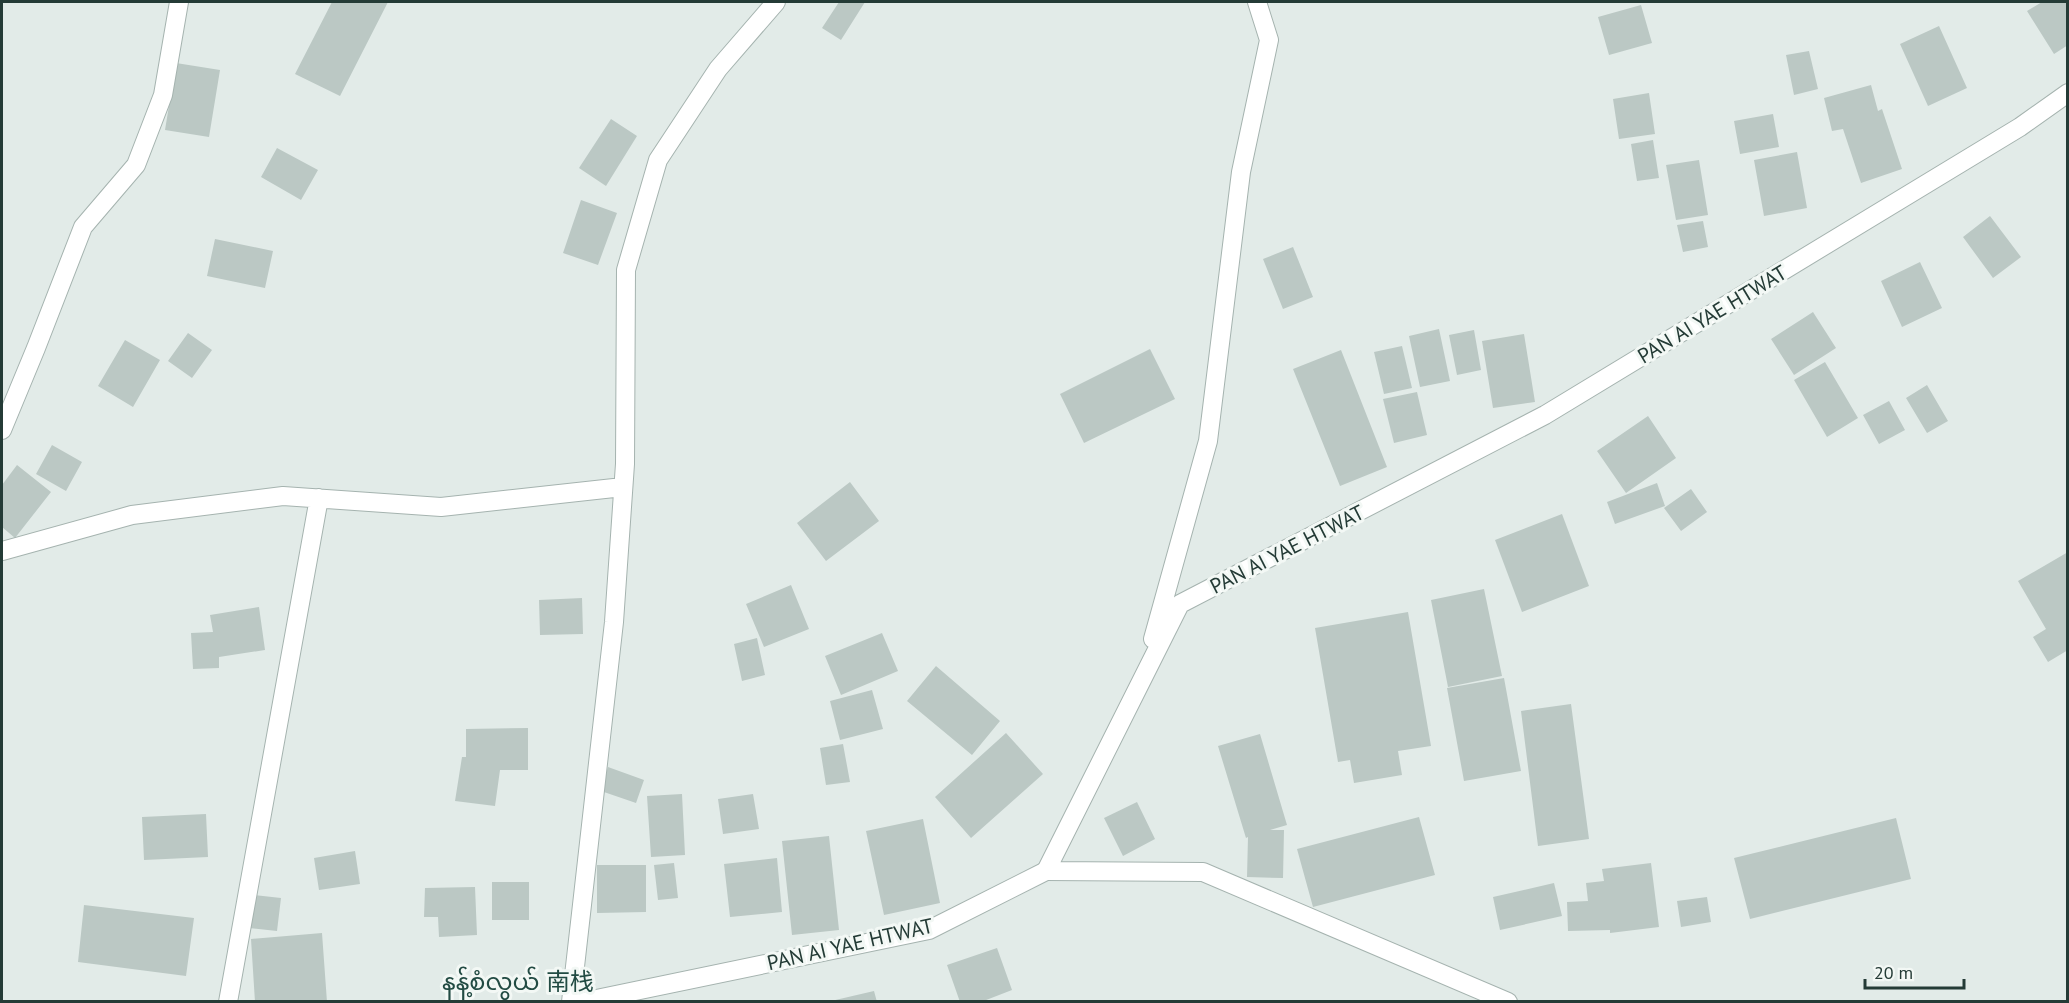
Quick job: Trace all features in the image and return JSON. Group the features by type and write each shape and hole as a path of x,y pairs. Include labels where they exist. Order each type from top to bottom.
{"street":[{"path":"2,430 83,227 136,165 163,95 179,2"},
{"path":"571,1002 614,622 626,464 626,270 658,160 718,69 776,2"},
{"path":"1143,675 1208,441 1241,172 1269,40 1257,2"},
{"name":"PAN AI YAE HTWAT","path":"582,1002 929,930 1046,871 1180,604 1545,415 2020,127 2067,93"},
{"path":"2,550 132,515 283,496 441,507 623,487"},
{"path":"228,1002 319,498"},
{"path":"1046,871 1203,872 1508,1002"}],"building":[{"path":"332,2 388,2 340,96 295,74"},
{"path":"839,2 865,2 841,40 822,28"},
{"path":"2042,2 2068,2 2068,45 2054,54 2027,11"},
{"path":"1641,5 1652,43 1609,55 1598,17"},
{"path":"1939,26 1967,88 1928,106 1900,44"},
{"path":"1809,51 1818,89 1794,95 1786,55"},
{"path":"176,63 220,70 209,137 165,130"},
{"path":"1871,85 1878,111 1882,109 1902,169 1861,183 1843,129 1832,131 1824,98"},
{"path":"1649,93 1655,134 1619,139 1613,99"},
{"path":"1773,114 1779,147 1740,154 1734,121"},
{"path":"611,119 637,136 606,186 579,168"},
{"path":"1653,140 1659,178 1637,181 1631,144"},
{"path":"277,148 318,170 301,200 261,177"},
{"path":"1797,152 1807,208 1764,216 1754,160"},
{"path":"1699,160 1708,215 1676,220 1666,165"},
{"path":"581,200 617,213 598,265 563,253"},
{"path":"1990,216 2021,257 1993,278 1963,237"},
{"path":"1703,221 1708,247 1683,252 1677,225"},
{"path":"215,239 273,251 265,288 207,276"},
{"path":"1293,247 1313,297 1283,309 1263,259"},
{"path":"1920,262 1942,308 1902,327 1881,281"},
{"path":"1813,312 1836,348 1794,375 1771,339"},
{"path":"1439,329 1450,381 1420,387 1409,336"},
{"path":"1474,330 1481,370 1457,375 1449,335"},
{"path":"188,333 212,350 192,378 168,361"},
{"path":"1524,334 1535,402 1493,408 1482,341"},
{"path":"125,340 160,360 133,407 98,386"},
{"path":"1402,346 1412,388 1384,394 1374,352"},
{"path":"1150,349 1175,399 1084,443 1060,394"},
{"path":"1341,350 1387,467 1340,486 1293,369"},
{"path":"1825,362 1858,418 1827,437 1794,380"},
{"path":"1927,385 1948,421 1927,433 1906,398"},
{"path":"1417,392 1427,435 1394,443 1383,399"},
{"path":"1889,401 1905,430 1879,444 1863,415"},
{"path":"1648,416 1676,458 1626,493 1597,451"},
{"path":"52,445 82,462 66,491 36,474"},
{"path":"17,465 51,492 15,538 2,527 2,485"},
{"path":"850,482 879,521 826,561 797,523"},
{"path":"1657,483 1665,506 1615,524 1607,502"},
{"path":"1691,489 1707,512 1681,531 1664,508"},
{"path":"1562,514 1589,586 1522,612 1495,540"},
{"path":"2068,552 2068,650 2048,662 2033,637 2046,629 2018,581"},
{"path":"791,585 809,629 764,647 746,604"},
{"path":"1484,589 1502,676 1448,687 1431,600"},
{"path":"582,598 583,634 540,635 539,600"},
{"path":"259,607 265,650 219,657 219,668 193,669 191,633 213,632 210,615"},
{"path":"1408,612 1431,746 1398,751 1402,775 1354,783 1350,760 1338,762 1315,628"},
{"path":"882,633 898,671 841,695 825,656"},
{"path":"757,638 765,675 742,681 734,644"},
{"path":"936,666 1000,721 972,755 907,701"},
{"path":"1504,678 1521,771 1464,781 1447,688"},
{"path":"872,690 883,729 840,740 830,701"},
{"path":"1571,704 1589,839 1538,846 1521,711"},
{"path":"528,728 528,770 500,770 495,806 455,801 462,757 466,757 466,729"},
{"path":"1006,733 1043,774 971,838 935,797"},
{"path":"1260,734 1287,825 1270,830 1284,830 1283,878 1247,877 1248,837 1246,838 1218,746"},
{"path":"843,744 850,782 826,785 820,748"},
{"path":"608,767 644,780 636,803 601,791"},
{"path":"682,794 685,855 651,857 647,796"},
{"path":"753,794 759,829 723,834 718,799"},
{"path":"1137,802 1155,839 1123,856 1104,818"},
{"path":"206,814 208,857 144,860 142,817"},
{"path":"1419,817 1435,875 1313,907 1297,849"},
{"path":"1896,818 1911,879 1750,919 1734,858"},
{"path":"923,819 940,903 884,915 866,831"},
{"path":"829,836 839,930 792,935 782,841"},
{"path":"355,851 360,884 319,890 314,858"},
{"path":"777,858 782,912 730,917 724,864"},
{"path":"674,863 678,898 658,900 654,865"},
{"path":"1651,863 1659,927 1610,933 1610,930 1568,931 1567,902 1588,901 1586,883 1604,881 1602,869"},
{"path":"597,865 646,865 646,912 597,913"},
{"path":"492,882 529,882 529,920 492,920"},
{"path":"1554,883 1562,916 1500,930 1493,897"},
{"path":"475,887 477,935 439,937 438,917 424,917 425,888"},
{"path":"254,895 281,898 277,931 249,928"},
{"path":"1707,897 1711,922 1681,927 1677,901"},
{"path":"84,905 194,918 186,976 78,962"},
{"path":"322,933 327,1002 255,1002 251,939"},
{"path":"997,948 1012,990 981,1002 960,1002 947,965"},
{"path":"874,991 877,1002 831,1002 831,1001"}],"district":[{"name":"နန့်စံလွယ် 南栈","path":"518,981"}]}
